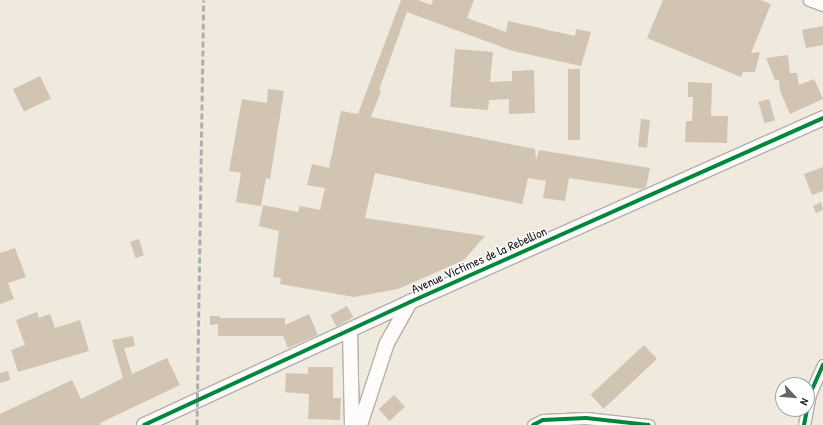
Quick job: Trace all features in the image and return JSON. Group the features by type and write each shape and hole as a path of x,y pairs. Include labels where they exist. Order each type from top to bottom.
{"street":[{"path":"809,0 823,5"},
{"name":"Avenue Victimes de la Rebellion","path":"144,425 410,302 823,118"},
{"path":"360,425 387,343 410,302"},
{"path":"350,331 352,425"},
{"path":"804,425 810,394 823,365"},
{"path":"533,425 543,420 586,418 649,425"}],"building":[{"path":"401,0 418,0 431,5 433,0 474,0 467,18 506,32 508,21 575,36 576,29 591,32 581,66 513,51 407,12 371,117 535,149 536,160 539,150 650,168 646,187 642,189 569,178 565,201 543,198 546,181 528,178 522,204 375,173 365,218 485,236 464,260 398,289 354,297 280,284 281,278 273,277 279,231 259,226 263,205 298,212 300,206 320,210 325,188 307,185 312,164 329,168 341,111 358,114"},
{"path":"663,0 761,0 771,4 751,53 760,52 755,72 743,72 741,77 647,38"},
{"path":"823,26 823,45 806,48 802,30"},
{"path":"455,49 493,52 490,82 512,81 512,71 534,70 535,113 509,114 509,99 489,100 488,110 450,107"},
{"path":"788,55 790,73 797,73 799,85 814,79 823,99 790,114 780,91 779,80 775,80 766,58"},
{"path":"568,69 580,69 580,140 568,140"},
{"path":"40,76 51,98 24,112 13,89"},
{"path":"688,82 712,83 711,116 728,116 727,143 685,142 686,121 692,121 693,97 688,97"},
{"path":"268,89 284,91 270,179 266,178 261,206 236,202 241,173 229,171 242,99 267,103"},
{"path":"769,99 775,120 764,123 758,102"},
{"path":"641,119 650,120 647,148 638,147"},
{"path":"823,167 823,191 812,195 804,174"},
{"path":"821,202 823,210 816,213 813,206"},
{"path":"139,239 144,255 135,258 130,242"},
{"path":"15,248 26,277 8,283 14,299 0,304 0,253"},
{"path":"347,306 353,317 337,327 330,315"},
{"path":"37,312 39,318 50,314 55,328 80,320 89,351 18,372 11,350 25,345 16,320"},
{"path":"309,314 318,335 288,348 283,336 218,336 218,324 210,325 210,316 220,316 220,318 285,318 285,325"},
{"path":"133,336 135,346 124,348 132,374 167,358 180,385 100,423 101,425 0,425 0,414 72,380 81,399 123,378 112,340"},
{"path":"644,345 657,359 604,409 591,395"},
{"path":"308,367 333,367 333,398 341,398 340,420 308,419 309,394 285,392 286,373 308,374"},
{"path":"8,371 10,380 0,383 0,373"},
{"path":"394,395 405,407 390,421 379,409"}],"railway":[{"path":"197,425 204,0"}],"cycle path":[{"path":"144,425 410,302 823,118"},
{"path":"804,425 810,394 823,365"},
{"path":"533,425 543,420 586,418 649,425"}]}
